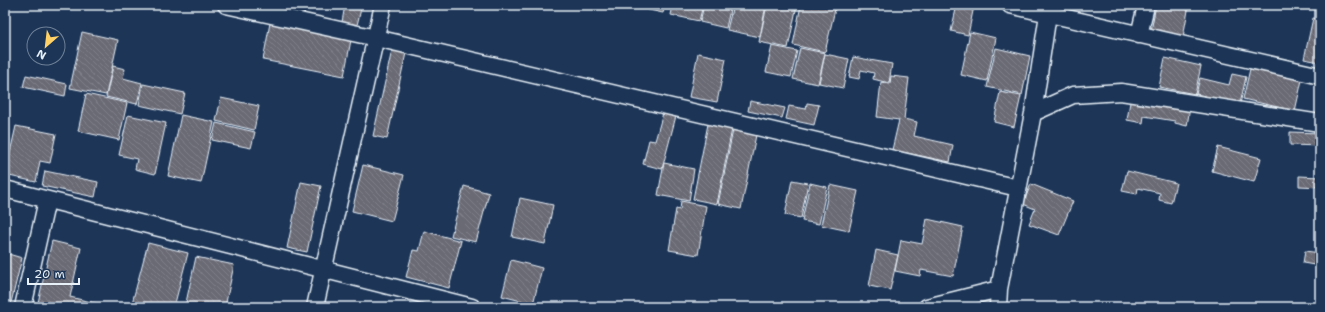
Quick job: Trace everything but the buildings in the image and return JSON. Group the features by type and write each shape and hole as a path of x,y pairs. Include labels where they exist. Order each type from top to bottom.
{"street":[{"path":"226,5 376,38 1018,188"},
{"path":"315,307 383,5"},
{"path":"1010,5 1316,75"},
{"path":"1139,35 1145,10 1143,5"},
{"path":"998,307 999,289 1033,113 1048,14"},
{"path":"1033,113 1073,95 1121,92 1320,123"},
{"path":"5,190 472,307"},
{"path":"23,307 47,200"},
{"path":"927,307 999,289"}]}
